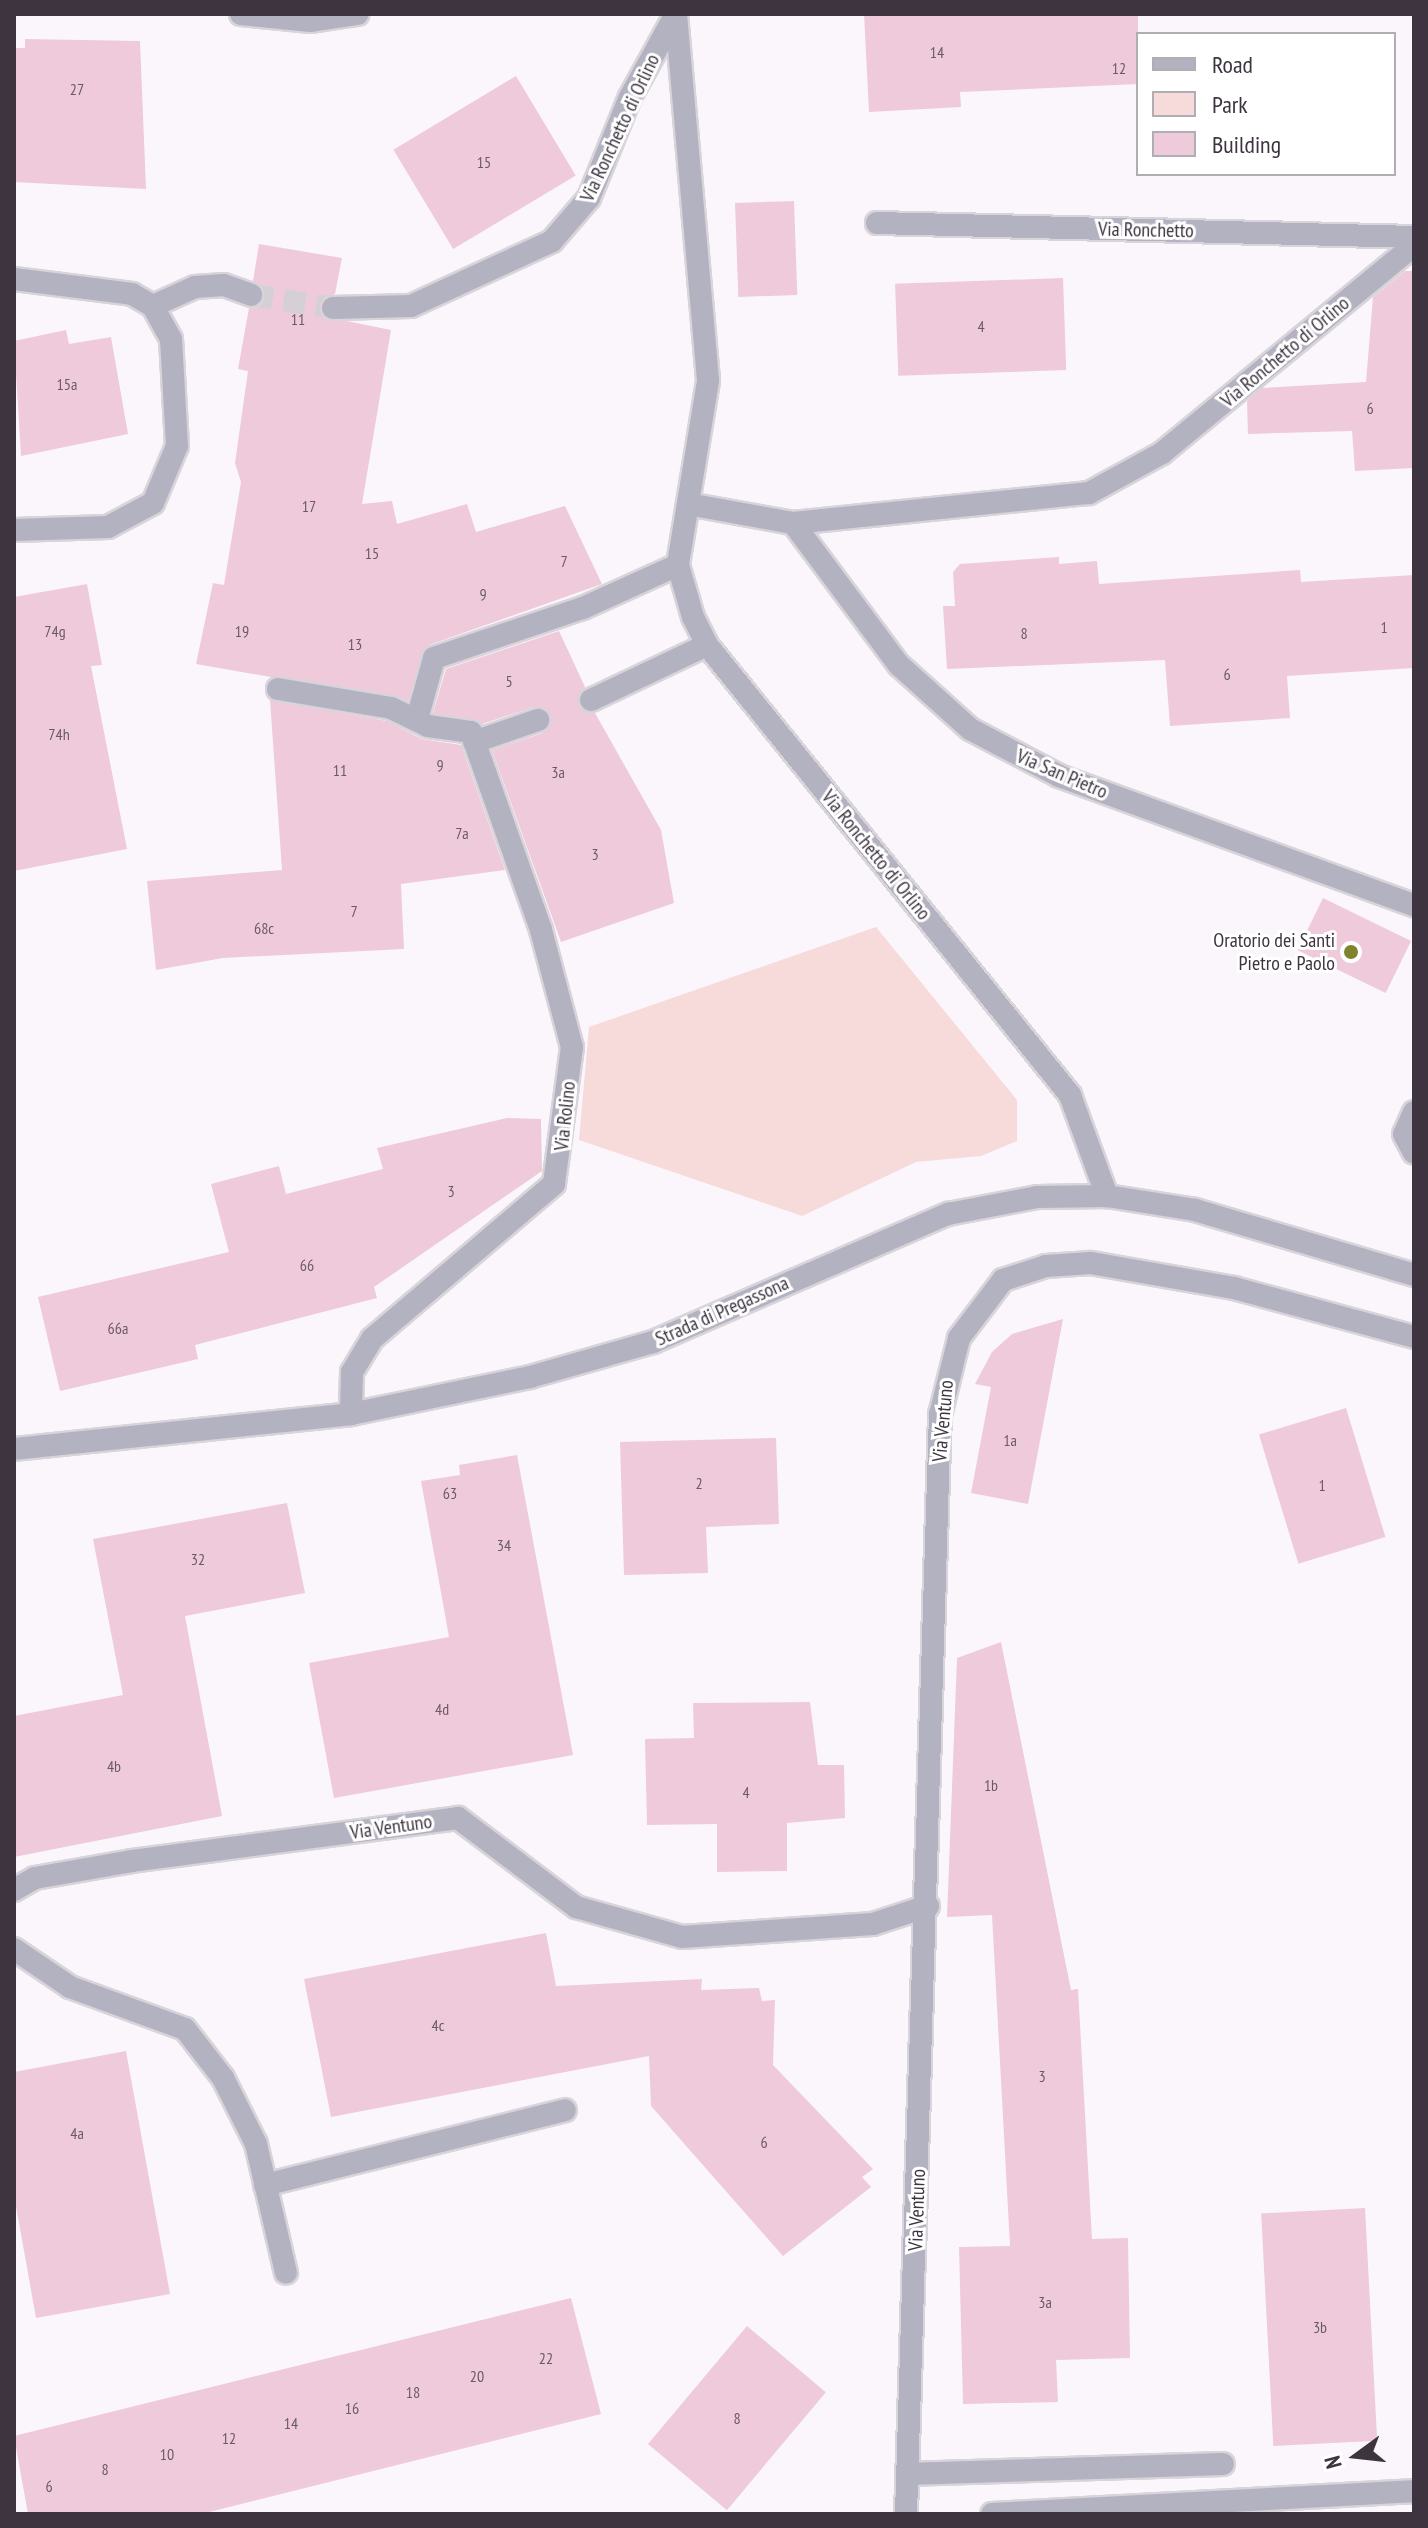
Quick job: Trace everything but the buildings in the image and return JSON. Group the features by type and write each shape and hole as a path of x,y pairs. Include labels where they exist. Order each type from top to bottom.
{"street":[{"path":"241,14 311,21 357,14"},
{"name":"Via Ronchetto di Orlino","path":"333,308 411,306 552,241 589,198 630,97 676,14"},
{"name":"Via Ronchetto di Orlino","path":"676,14 708,381 678,565 707,645 1070,1095 1107,1196"},
{"name":"Via Ronchetto","path":"877,223 1414,237"},
{"name":"Via Ronchetto di Orlino","path":"688,504 793,523 1056,501 1121,479 1414,245"},
{"path":"14,279 132,294 153,306 171,339 177,446 153,503 108,527 14,530"},
{"path":"153,306 195,287 224,285 251,295"},
{"name":"Via San Pietro","path":"793,523 899,665 981,735 1059,776 1414,905"},
{"path":"417,719 434,658 583,608 678,565"},
{"path":"591,700 707,645"},
{"path":"278,689 471,732 474,742 538,720"},
{"name":"Via Rolino","path":"351,1414 352,1372 372,1339 543,1198 558,1171 569,1027 474,742"},
{"path":"1414,1112 1404,1134 1414,1153"},
{"name":"Strada di Pregassona","path":"14,1449 351,1414 530,1377 653,1342 948,1214 1037,1197 1107,1196 1195,1210 1414,1275"},
{"name":"Via Ventuno","path":"906,2514 928,1906 940,1415 947,1374 973,1311 1003,1280 1046,1266 1149,1269 1414,1337"},
{"name":"Via Ventuno","path":"14,1890 35,1878 132,1861 458,1818 576,1907 682,1937 873,1924 928,1906"},
{"path":"14,1949 70,1987 185,2029 230,2091 256,2144 286,2273"},
{"path":"265,2185 565,2110"},
{"path":"907,2474 1223,2464"},
{"path":"992,2514 1414,2491"}],"green space":[{"path":"876,927 1017,1100 1017,1141 981,1156 916,1162 802,1216 579,1140 589,1027"}],"tunnel":[{"path":"251,295 333,308"}],"place":[{"name":"Oratorio dei Santi Pietro e Paolo","path":"1351,952"}]}
